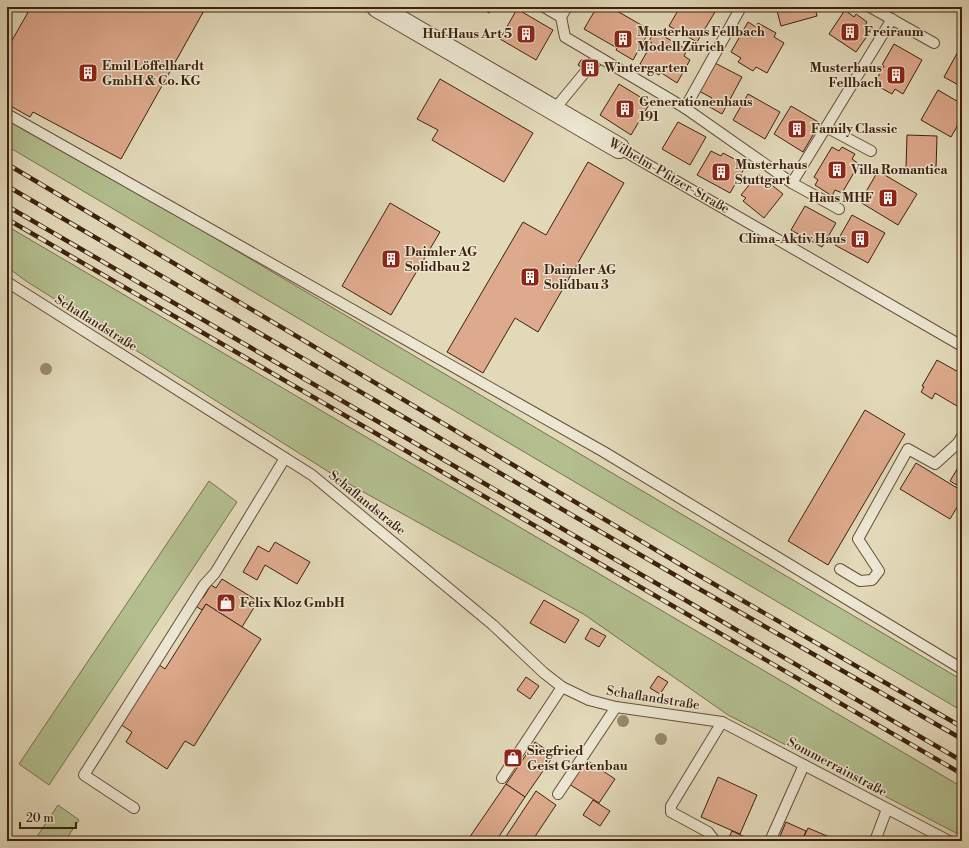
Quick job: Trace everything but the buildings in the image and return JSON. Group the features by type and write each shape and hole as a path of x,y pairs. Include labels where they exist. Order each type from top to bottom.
{"street":[{"name":"Wilhelm-Pfitzer-Straße","path":"377,7 553,111 619,148"}],"lane":[{"path":"544,7 561,17"},
{"path":"568,7 561,17 565,37 685,108 792,183 839,209"},
{"path":"685,108 740,7"},
{"path":"870,7 934,43"},
{"path":"792,183 892,19"},
{"path":"553,111 586,71"},
{"path":"7,114 604,452 962,669"},
{"path":"826,126 871,151"},
{"name":"Wilhelm-Pfitzer-Straße","path":"619,148 962,345"},
{"name":"Schaflandstraße","path":"7,282 312,475 493,625 562,688 589,700 616,707 711,720"},
{"path":"840,569 860,581 872,580 879,571 858,539 908,449 935,464 958,443 962,436"},
{"path":"134,808 84,775 204,585 215,573 286,458"},
{"path":"502,778 562,688"},
{"path":"558,794 616,707"},
{"name":"Sommerrainstraße","path":"711,720 722,722 949,841"},
{"path":"715,841 708,832 671,812 671,806 722,722"},
{"path":"770,841 804,765"},
{"path":"875,841 888,809"}],"green space":[{"path":"7,115 962,680 962,711 7,146"},
{"path":"7,226 962,787 962,836 728,715 585,615 340,479 26,281 7,267"},
{"path":"209,481 237,502 49,785 19,764"},
{"path":"58,805 79,820 65,841 34,841"}],"railway":[{"path":"7,164 693,572 962,727"},
{"path":"7,186 687,582 962,739"},
{"path":"7,206 962,761"},
{"path":"7,219 962,774"}],"place":[{"name":"Freiraum","path":"850,32"},
{"name":"Huf Haus Art 5","path":"526,34"},
{"name":"Musterhaus Fellbach Modell Zürich","path":"623,39"},
{"name":"Wintergarten","path":"590,68"},
{"name":"Emil Löffelhardt GmbH & Co. KG","path":"88,73"},
{"name":"Musterhaus Fellbach","path":"896,75"},
{"name":"Generationenhaus 191","path":"625,109"},
{"name":"Family Classic","path":"797,129"},
{"name":"Villa Romantica","path":"837,170"},
{"name":"Musterhaus Stuttgart","path":"721,172"},
{"name":"Haus MHF","path":"888,198"},
{"name":"Clima-Aktiv Haus","path":"860,239"},
{"name":"Daimler AG Solidbau 2","path":"391,259"},
{"name":"Daimler AG Solidbau 3","path":"530,277"},
{"name":"Felix Kloz GmbH","path":"226,603"},
{"name":"Siegfried Geist Gartenbau","path":"513,758"}]}
